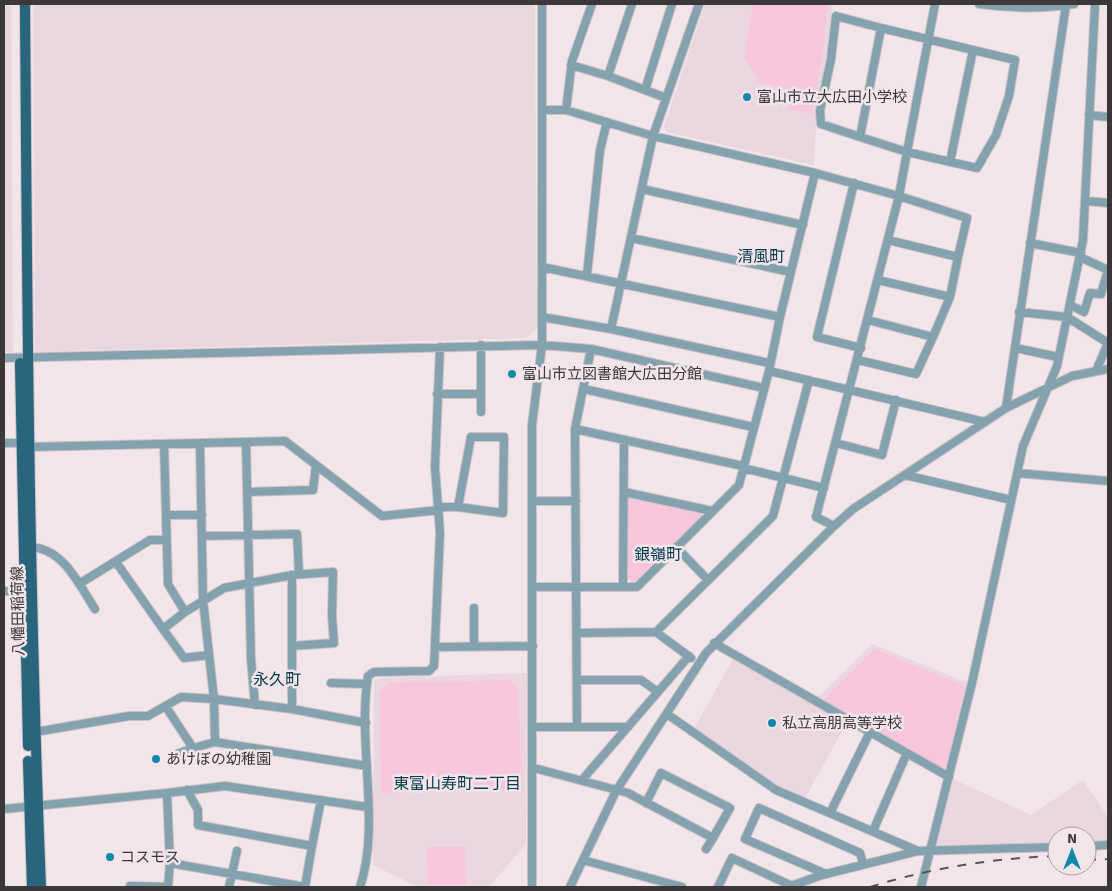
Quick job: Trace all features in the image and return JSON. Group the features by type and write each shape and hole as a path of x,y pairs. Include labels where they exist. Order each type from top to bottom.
{"main road":[{"name":"八幡田稲荷線","path":"18,4 23,359 34,806 41,887"},
{"name":"八幡田稲荷線","path":"23,359 25,4"},
{"name":"八幡田稲荷線","path":"29,592 35,732 32,887"}],"street":[{"path":"532,887 534,768 533,409 542,345 542,4"},
{"path":"566,110 571,65 592,4"},
{"path":"608,76 632,4"},
{"path":"645,90 672,4"},
{"path":"611,329 653,136 699,4"},
{"path":"834,526 816,517 899,196 935,4"},
{"path":"978,4 1002,7 1074,4"},
{"path":"921,887 972,683 1017,473 1026,438 1049,386 1058,357 1080,255 1087,201 1095,4"},
{"path":"1006,408 1066,5"},
{"path":"836,16 928,41 1016,60 1009,96 996,135 977,168 907,152 821,124 820,111 831,59 836,16"},
{"path":"860,137 881,28"},
{"path":"950,162 973,50"},
{"path":"571,65 608,76 666,98"},
{"path":"543,110 566,110 653,136 815,173 899,196 967,218 950,297 916,374 858,360"},
{"path":"1089,115 1108,117"},
{"path":"586,275 600,150 607,122"},
{"path":"533,587 637,587 739,485 815,173"},
{"path":"854,183 817,336 861,348"},
{"path":"642,189 802,225"},
{"path":"1087,201 1108,203"},
{"path":"631,238 791,272"},
{"path":"888,240 958,257"},
{"path":"1030,243 1080,255 1108,270 1101,294 1090,293 1084,312 1070,305"},
{"path":"542,267 780,317"},
{"path":"878,280 950,297"},
{"path":"1019,312 1067,317 1108,344 1096,371"},
{"path":"542,317 611,329 769,367 809,380 985,422"},
{"path":"868,320 933,337"},
{"path":"481,345 481,412"},
{"path":"4,358 542,345 591,349 764,388"},
{"path":"360,887 368,862 366,723 368,676 374,672 429,671 434,666 440,533 435,467 440,347"},
{"path":"1015,348 1058,357"},
{"path":"577,727 575,429 591,349"},
{"path":"570,887 616,791 698,664 714,643 834,526 853,509 1006,408 1072,376 1108,369"},
{"path":"656,632 773,516 809,380"},
{"path":"584,389 753,427"},
{"path":"437,394 481,394"},
{"path":"836,443 882,454 896,400"},
{"path":"575,429 743,467 824,488"},
{"path":"4,443 25,445 200,444 285,441 382,516 438,510 443,507 503,513 504,437 472,437 458,508"},
{"path":"623,586 624,440"},
{"path":"246,442 251,660 255,705"},
{"path":"164,444 168,584 185,612"},
{"path":"200,444 203,600 214,699 215,742"},
{"path":"247,492 313,490 316,465"},
{"path":"1017,473 1108,481"},
{"path":"905,475 1011,500"},
{"path":"624,492 712,511"},
{"path":"533,502 576,501"},
{"path":"166,515 202,515"},
{"path":"202,536 297,534 292,646 292,710"},
{"path":"79,584 150,540 166,540"},
{"path":"28,547 47,549 59,558 95,608"},
{"path":"676,547 708,580"},
{"path":"116,562 184,658 209,655"},
{"path":"163,630 185,612 224,588 296,575 334,572 332,616 334,643 292,646"},
{"path":"4,591 29,592"},
{"path":"474,608 474,647"},
{"path":"577,633 656,632 698,664"},
{"path":"714,643 949,777"},
{"path":"435,647 533,646"},
{"path":"582,780 689,656"},
{"path":"577,680 641,680 658,692"},
{"path":"331,682 367,684"},
{"path":"35,732 129,716 148,716 181,697 214,699 366,723"},
{"path":"166,707 193,748"},
{"path":"667,714 776,790 918,851"},
{"path":"534,727 628,727"},
{"path":"830,813 870,732"},
{"path":"176,755 215,742 367,766"},
{"path":"873,831 907,754"},
{"path":"534,768 628,793 713,838"},
{"path":"646,803 661,773 730,808 706,849"},
{"path":"4,809 225,786 367,808"},
{"path":"187,790 198,810 198,825 312,846"},
{"path":"130,886 168,887 170,863 167,793"},
{"path":"170,863 305,887 321,800"},
{"path":"826,874 745,839 759,808 860,853 863,864"},
{"path":"718,887 732,858 790,886 826,874 918,851 1047,847"},
{"path":"229,887 237,851"},
{"path":"583,860 682,887"}],"shaded area":[{"path":"4,4 11,4 13,352 4,352"},
{"path":"33,4 535,4 537,328 526,338 35,352"},
{"name":"富山市立大広田小学校","path":"705,4 832,4 831,33 816,127 814,165 666,132 664,127"},
{"path":"753,4 828,4 823,51 812,114 789,110 794,90 759,83 744,56"},
{"path":"626,495 701,510 702,516 634,583 626,578"},
{"name":"私立高朋高等学校","path":"872,644 968,683 946,772 850,717 804,800 771,783 694,729 734,657 814,701"},
{"path":"874,649 965,686 946,766 943,769 823,700"},
{"path":"527,673 526,844 489,887 418,887 373,865 374,680 380,678"},
{"path":"511,680 518,689 522,788 381,793 380,693 388,683"},
{"path":"953,779 1031,815 1083,780 1108,817 1108,843 1097,844 1097,826 1047,826 1047,845 939,850 934,846"},
{"path":"427,847 465,847 466,884 428,884"}],"railway":[{"path":"870,887 916,874 962,865 1047,856"},
{"path":"1097,860 1108,859"}],"place":[{"name":"富山市立大広田小学校","path":"747,97"},
{"name":"富山市立図書館大広田分館","path":"512,374"},
{"name":"私立高朋高等学校","path":"772,723"},
{"name":"あけぼの幼稚園","path":"156,759"},
{"name":"コスモス","path":"110,857"}],"district":[{"name":"清風町","path":"761,256"},
{"name":"銀嶺町","path":"658,554"},
{"name":"永久町","path":"277,679"},
{"name":"東富山寿町二丁目","path":"457,783"}]}
